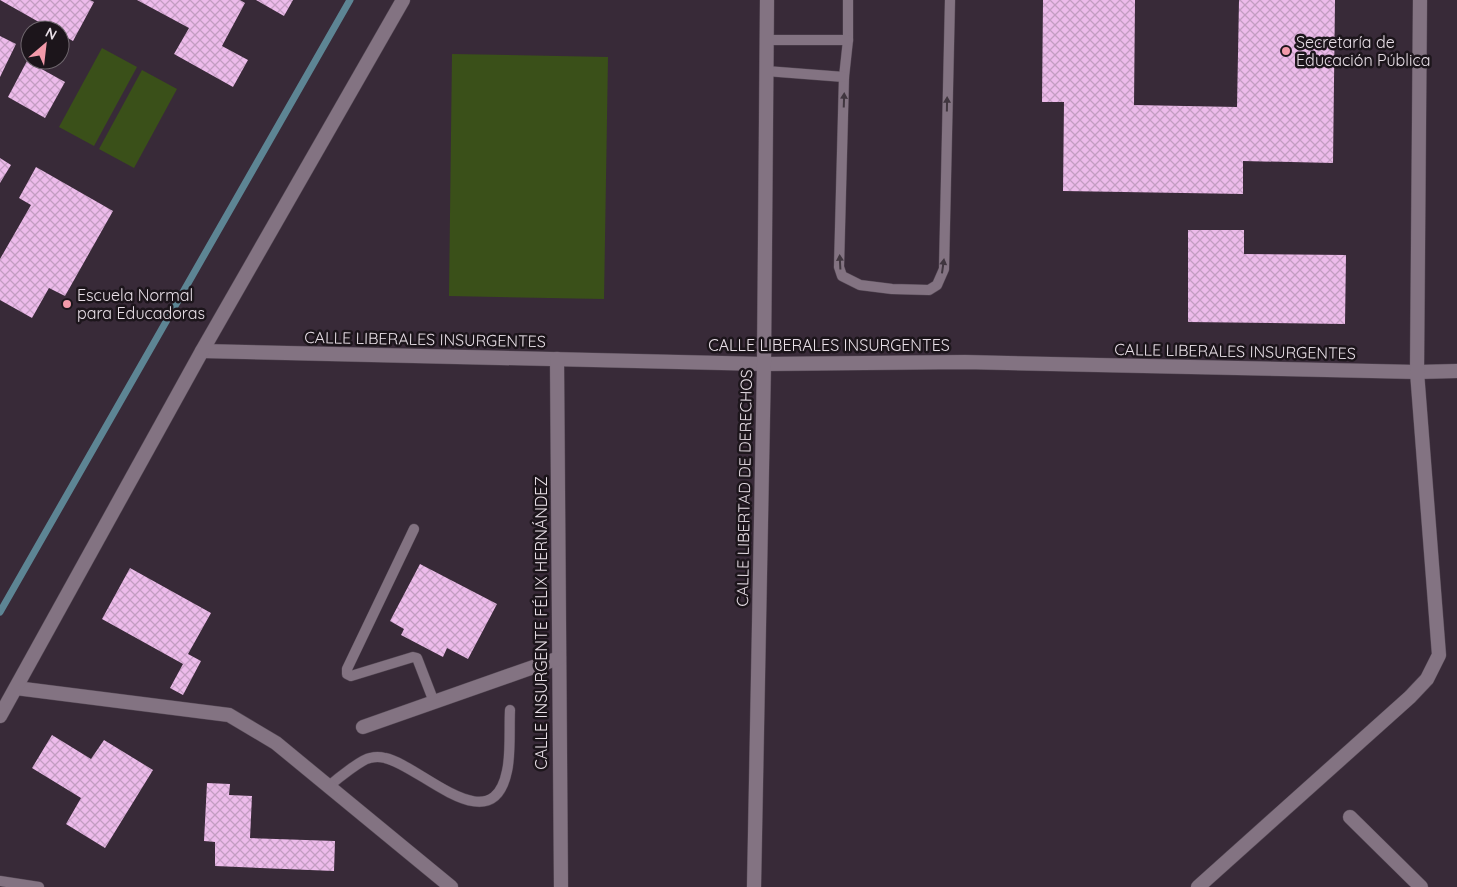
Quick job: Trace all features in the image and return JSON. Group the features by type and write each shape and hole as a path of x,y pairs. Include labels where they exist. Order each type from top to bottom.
{"street":[{"path":"0,716 202,351 403,0"},
{"name":"CALLE LIBERTAD DE DERECHOS","path":"754,887 764,364 767,0"},
{"path":"1198,887 1410,697 1427,678 1439,655 1417,372 1420,0"},
{"name":"CALLE LIBERALES INSURGENTES","path":"202,351 764,364 965,362 1417,372 1457,371"},
{"name":"CALLE INSURGENTE FÉLIX HERNÁNDEZ","path":"557,359 561,887"},
{"path":"363,727 559,658"},
{"path":"16,688 229,715 276,743 451,887"},
{"path":"1350,816 1421,887"}],"lane":[{"path":"848,0 839,267 842,276 860,285 892,289 928,290 936,285 944,269 950,0"},
{"path":"766,40 848,40"},
{"path":"766,71 844,77"},
{"path":"414,529 347,669 347,674 351,676 413,657 417,658 434,702"},
{"path":"329,786 368,758 385,757 460,798 475,803 490,800 501,788 507,771 510,710"},
{"path":"0,880 39,887"}],"green space":[{"path":"102,48 137,67 94,146 59,127"},
{"path":"452,54 608,57 604,299 449,296"},
{"path":"142,70 177,89 134,168 99,149"}],"building":[{"path":"0,0 90,0 94,2 73,41 70,39 70,20 35,20"},
{"path":"137,0 240,0 245,3 222,46 248,60 233,87 174,54 189,28"},
{"path":"256,0 293,0 284,16"},
{"name":"Secretaría de Educación Pública","path":"1043,0 1135,0 1134,105 1237,107 1239,0 1335,0 1333,163 1243,161 1243,194 1063,191 1064,102 1042,102"},
{"path":"0,36 16,44 0,77"},
{"path":"22,70 43,70 65,82 45,118 8,97"},
{"path":"0,158 11,165 0,183"},
{"path":"36,167 113,211 65,296 49,288 32,318 0,300 0,259 31,205 19,198"},
{"path":"1188,230 1244,230 1244,254 1346,255 1345,324 1188,322"},
{"path":"420,564 497,604 468,659 447,648 443,657 401,635 404,629 390,621"},
{"path":"130,568 211,613 188,654 201,661 183,695 170,688 183,664 102,619"},
{"path":"52,735 91,759 104,740 153,770 105,848 66,824 81,798 32,768"},
{"path":"207,783 230,784 229,795 252,796 250,838 335,841 334,871 215,866 215,842 204,841"}],"waterway":[{"path":"0,612 350,0"}],"place":[{"name":"Secretaría de Educación Pública","path":"1286,51"},
{"name":"Escuela Normal para Educadoras","path":"67,304"}]}
